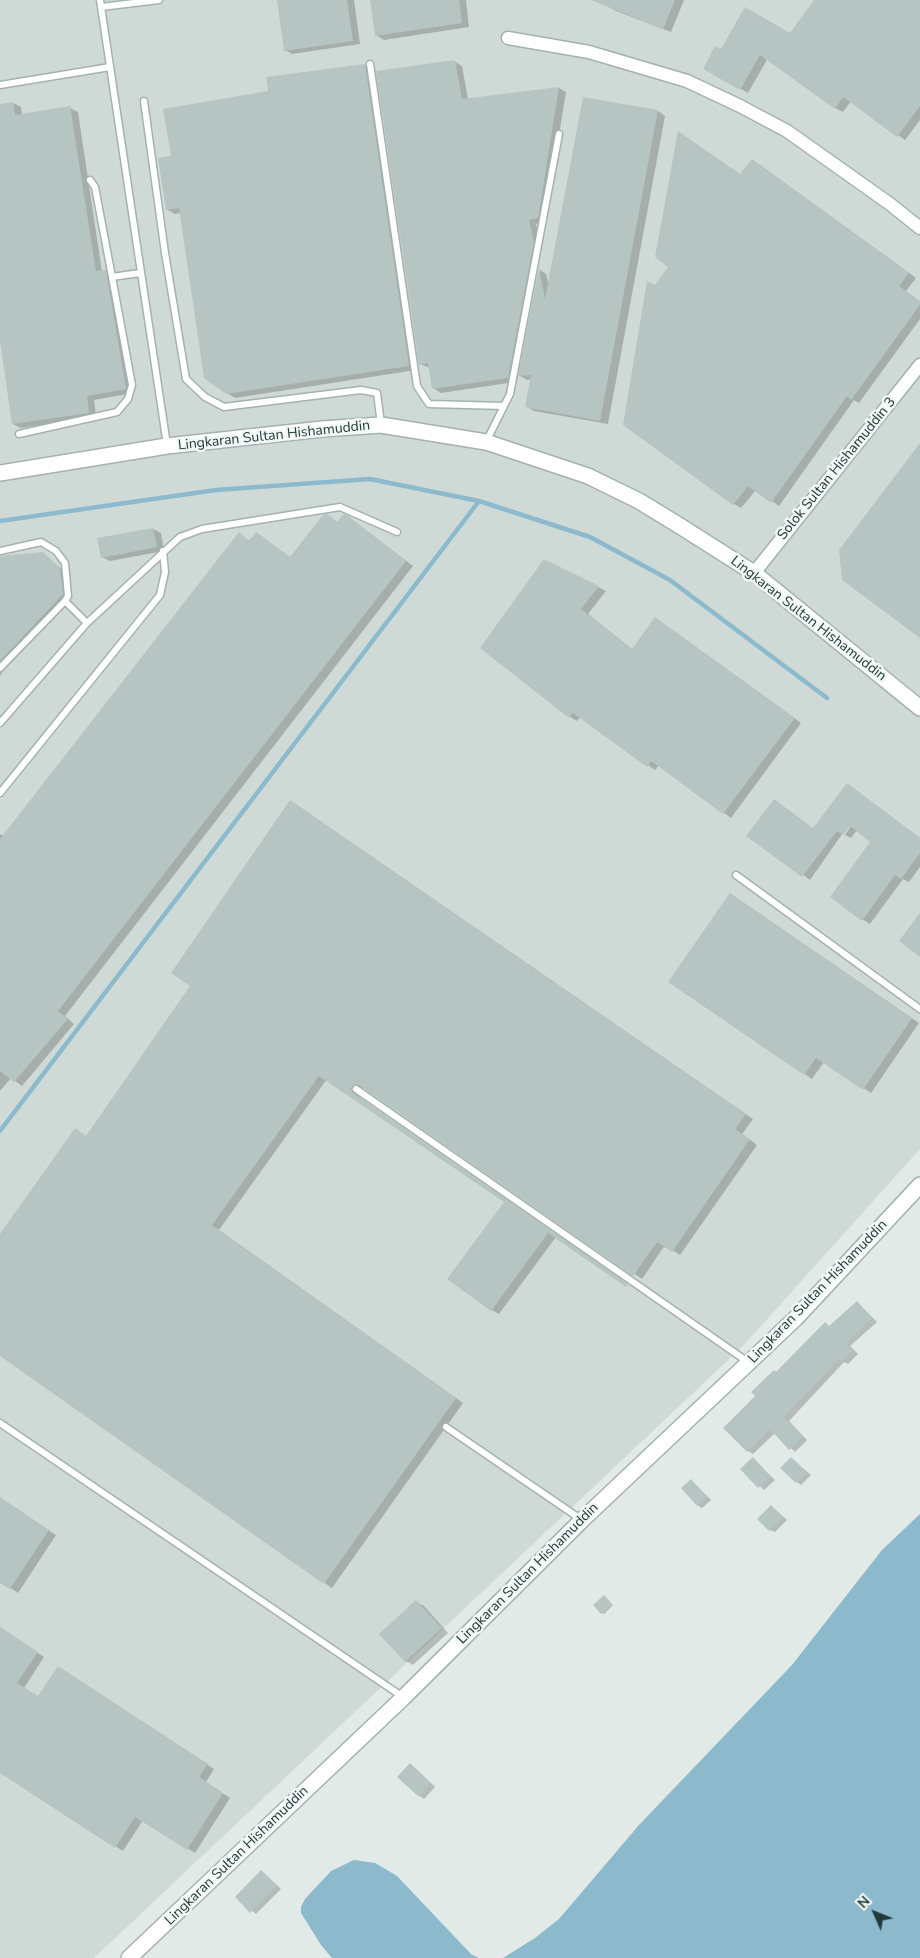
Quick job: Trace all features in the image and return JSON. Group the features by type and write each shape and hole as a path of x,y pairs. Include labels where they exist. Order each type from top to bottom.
{"street":[{"path":"508,38 589,52 687,81 786,131 890,204 920,228"},
{"name":"Solok Sultan Hishamuddin 3","path":"754,573 920,365"},
{"name":"Lingkaran Sultan Hishamuddin","path":"0,474 167,446 322,428 381,425 486,442 596,480 647,506 754,573 920,708"},
{"name":"Lingkaran Sultan Hishamuddin","path":"130,1958 404,1697 582,1520 796,1318 920,1185"}],"lane":[{"path":"159,0 100,3 167,446"},
{"path":"370,64 417,386 429,404 504,406"},
{"path":"0,85 110,67"},
{"path":"144,101 165,253 186,379 204,397 224,407 361,390 369,391 377,393 381,425"},
{"path":"486,442 510,394 559,134"},
{"path":"19,434 117,412 128,399 132,385 95,187 90,180"},
{"path":"112,277 140,273"},
{"path":"0,723 87,623 180,537 202,529 340,507 398,532"},
{"path":"0,550 40,542 56,551 65,562 68,596 66,601 0,668"},
{"path":"0,793 160,595 165,572 163,551"},
{"path":"66,601 87,623"},
{"path":"736,876 920,1009"},
{"path":"356,1089 749,1363"},
{"path":"0,1423 404,1697"},
{"path":"446,1427 582,1520"}],"shaded area":[{"path":"0,0 920,0 920,1149 743,1346 94,1958 0,1958"}],"water":[{"path":"920,1514 920,1958 503,1958 535,1938 559,1919 639,1825 792,1665 882,1550"},
{"path":"354,1860 375,1863 397,1876 471,1954 479,1958 332,1958 321,1945 301,1913 301,1907 305,1899 331,1871"}],"building":[{"path":"277,0 347,0 353,41 284,51"},
{"path":"370,0 459,0 462,23 375,36"},
{"path":"591,0 675,0 663,29"},
{"path":"814,0 920,0 920,106 897,137 843,97 835,109 760,55 740,90 703,69 715,46 721,49 745,7 790,33"},
{"path":"455,60 462,99 559,87 538,218 529,220 534,242 508,378 432,389 428,363 419,365 376,71"},
{"path":"365,64 409,366 226,394 204,378 179,208 166,210 158,158 171,156 163,109 268,91 266,77"},
{"path":"583,97 658,110 600,421 525,407 531,375 518,376 539,268 545,299"},
{"path":"13,102 15,115 70,106 96,271 106,270 126,389 87,396 89,413 12,424 0,341 0,104"},
{"path":"678,131 740,174 752,159 909,273 899,286 920,301 920,305 851,400 847,396 771,503 748,486 733,505 623,425 647,281 655,285 668,267 655,257"},
{"path":"920,443 920,638 842,580 839,550"},
{"path":"327,514 337,522 344,514 348,516 406,561 58,1011 68,1019 14,1082 0,1071 0,839 239,532 249,541 256,532 290,557 323,515"},
{"path":"153,528 157,547 101,558 97,538"},
{"path":"43,552 60,568 63,594 0,661 0,556"},
{"path":"544,559 599,586 581,609 632,649 655,617 795,718 723,814 651,761 647,767 573,713 569,718 480,648"},
{"path":"847,783 920,838 920,853 901,879 895,875 862,921 830,897 870,842 850,826 843,835 837,831 802,877 746,836 774,799 813,828"},
{"path":"290,800 746,1114 735,1129 750,1139 672,1252 657,1242 633,1276 359,1085 353,1085 351,1089 353,1093 628,1284 626,1287 548,1233 491,1311 447,1279 504,1202 319,1076 212,1225 456,1398 324,1584 0,1356 0,1234 75,1128 86,1136 190,986 171,973"},
{"path":"730,893 912,1018 863,1090 816,1058 804,1075 668,982"},
{"path":"920,913 920,957 899,941"},
{"path":"857,1301 872,1318 846,1343 853,1350 842,1362 839,1359 784,1417 803,1437 789,1450 770,1429 747,1452 723,1428 755,1396 751,1392 774,1370 776,1372 825,1322 829,1326"},
{"path":"753,1457 771,1477 758,1488 740,1469"},
{"path":"791,1457 807,1472 796,1483 780,1468"},
{"path":"691,1479 707,1497 697,1506 681,1488"},
{"path":"0,1497 49,1530 10,1589 0,1583"},
{"path":"771,1505 783,1517 769,1531 757,1519"},
{"path":"604,1595 612,1604 601,1614 593,1605"},
{"path":"416,1600 442,1628 405,1662 379,1634"},
{"path":"0,1627 38,1652 17,1683 38,1696 58,1666 208,1764 199,1777 223,1793 187,1850 135,1817 115,1848 0,1773"},
{"path":"410,1763 431,1783 419,1797 397,1777"},
{"path":"261,1870 277,1885 250,1913 235,1897"}],"waterway":[{"path":"0,521 216,490 370,479 479,501 590,537 670,580 827,698"},
{"path":"0,1131 479,501"}]}
